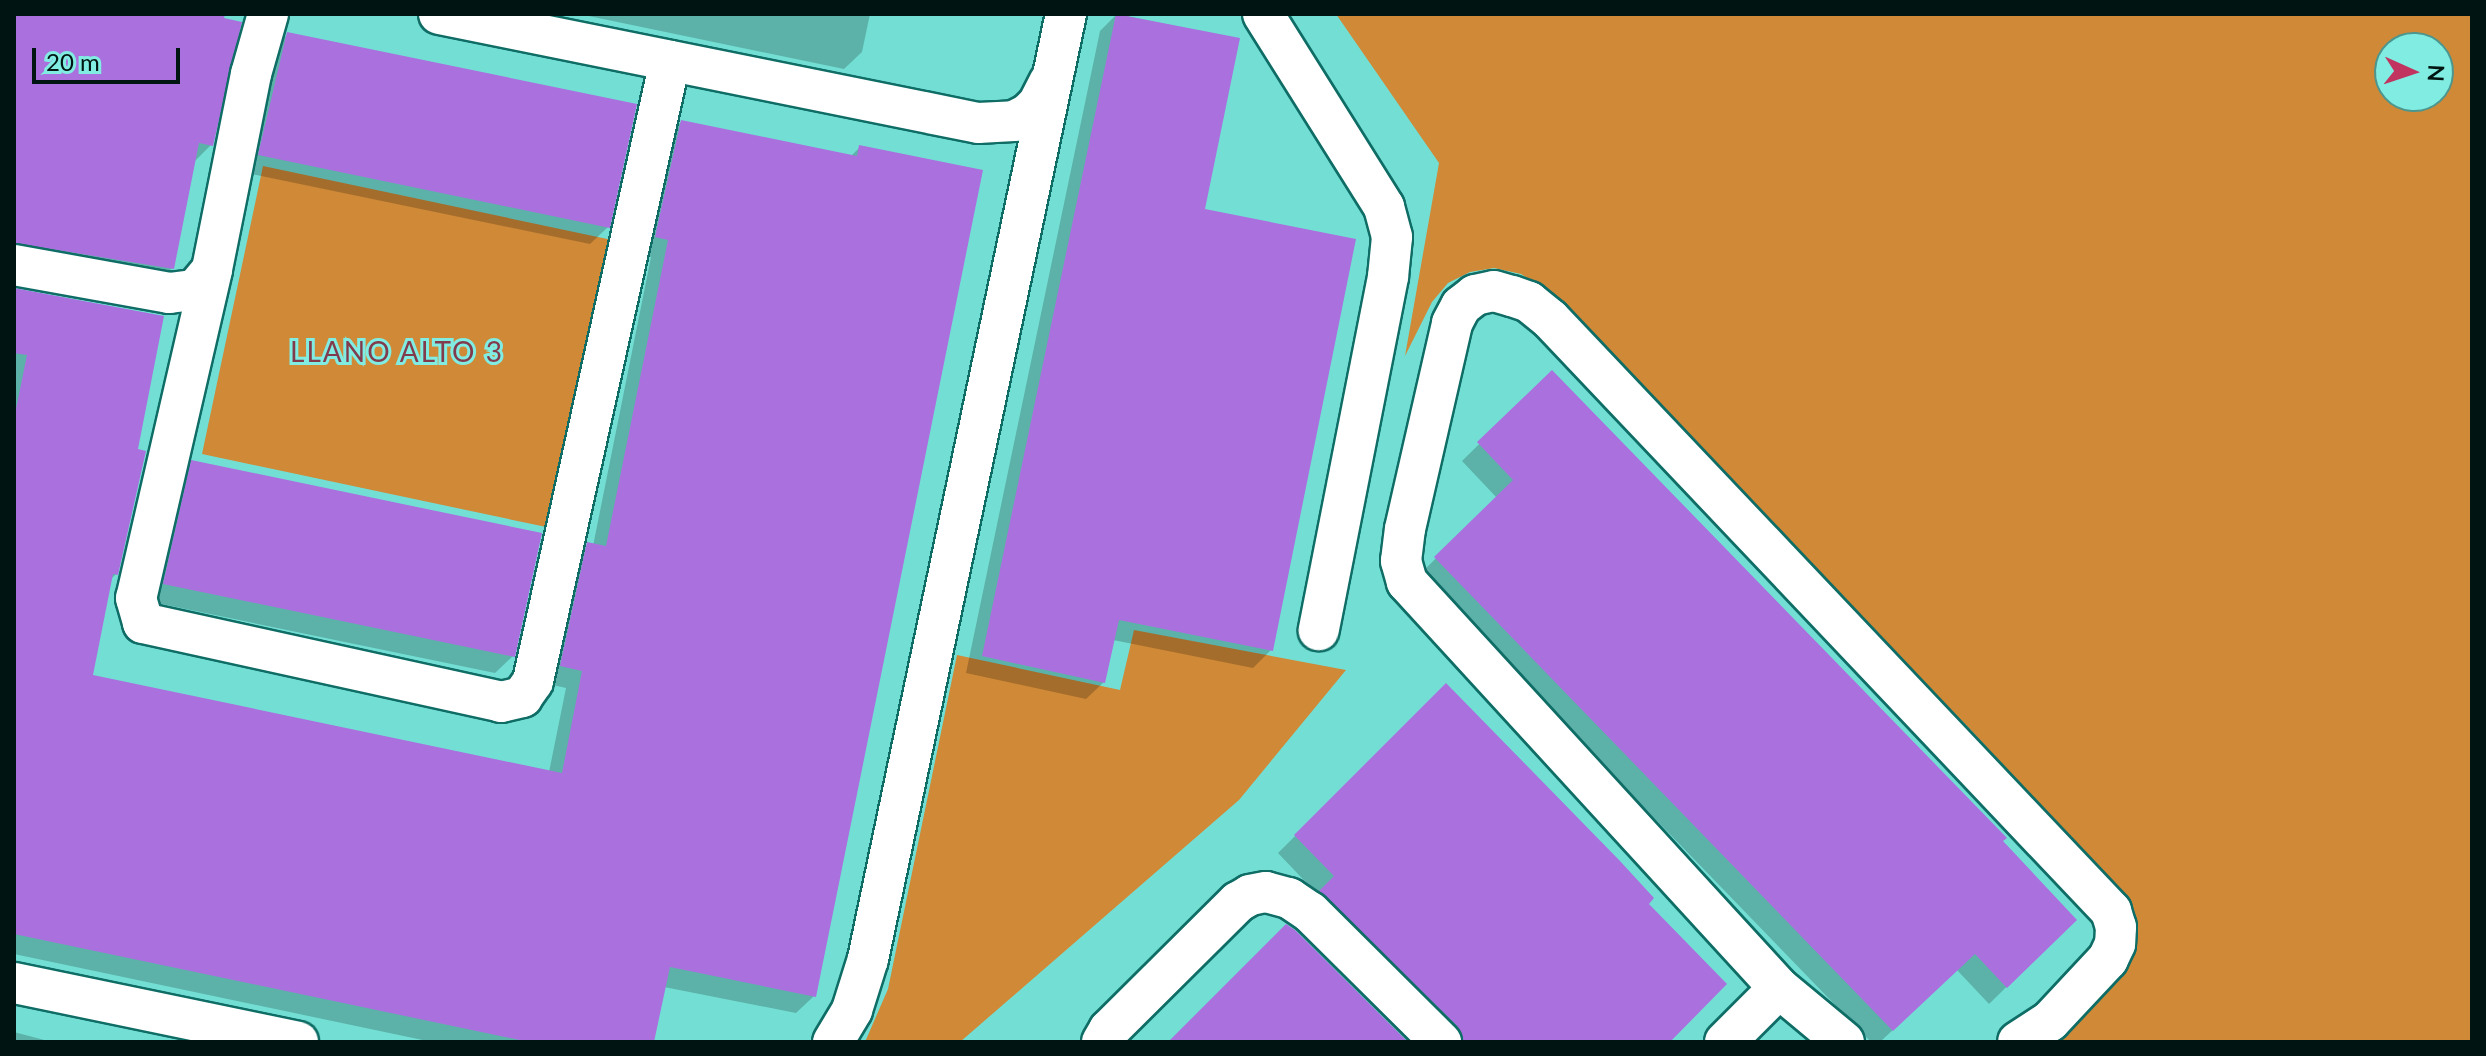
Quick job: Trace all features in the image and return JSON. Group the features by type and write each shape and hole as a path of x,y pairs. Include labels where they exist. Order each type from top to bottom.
{"street":[{"path":"268,14 251,74 212,270 136,598 143,623 501,702 522,697 533,681 670,61"},
{"path":"439,14 978,123 1014,121 1028,114 1038,104 1056,66"},
{"path":"833,1042 852,1010 868,959 1066,14"},
{"path":"1263,14 1384,207 1392,237 1319,630"},
{"path":"14,265 169,293 195,290 212,270"},
{"path":"1844,1042 1779,988 1419,598 1405,577 1401,561 1405,529 1452,323 1461,306 1475,295 1494,291 1512,296 1529,302 1550,319 2111,911 2116,927 2115,944 2108,959 2050,1021 2018,1042"},
{"path":"1102,1042 1109,1030 1238,902 1266,892 1289,898 1310,912 1441,1042"},
{"path":"14,983 170,1029 298,1042"},
{"path":"1725,1042 1779,988"}],"shaded area":[{"path":"1336,14 2472,14 2472,1042 2053,1042 2126,961 2135,942 2136,921 2125,895 1968,727 1538,285 1521,274 1494,268 1470,272 1448,283 1432,302 1405,356 1439,163"},
{"path":"263,166 612,240 551,528 202,454"},
{"path":"1134,630 1346,670 1239,800 960,1042 865,1042 888,989 957,655 1120,690"}],"building":[{"path":"14,14 225,14 224,18 242,22 213,146 199,143 174,269 14,243"},
{"path":"1116,14 1240,38 1205,209 1356,239 1273,651 1119,620 1105,683 982,656"},
{"path":"287,32 637,104 610,228 258,155"},
{"path":"681,120 857,156 859,145 983,170 816,997 670,967 654,1042 529,1042 14,934 14,419 27,355 14,353 14,288 164,316 138,449 146,451 118,575 113,574 93,675 562,773 582,671 560,666 587,542 606,546 668,240 655,237"},
{"path":"1552,370 2007,838 2003,841 2077,920 2007,988 1975,954 1893,1031 1434,557 1513,480 1477,442"},
{"path":"191,460 542,533 515,657 163,584"},
{"path":"1446,683 1620,861 1654,898 1649,904 1727,984 1670,1042 1463,1042 1457,1026 1319,891 1334,876 1294,835"},
{"path":"1286,924 1295,930 1408,1042 1168,1042"}],"district":[{"name":"LLANO ALTO 3","path":"397,351"}]}
